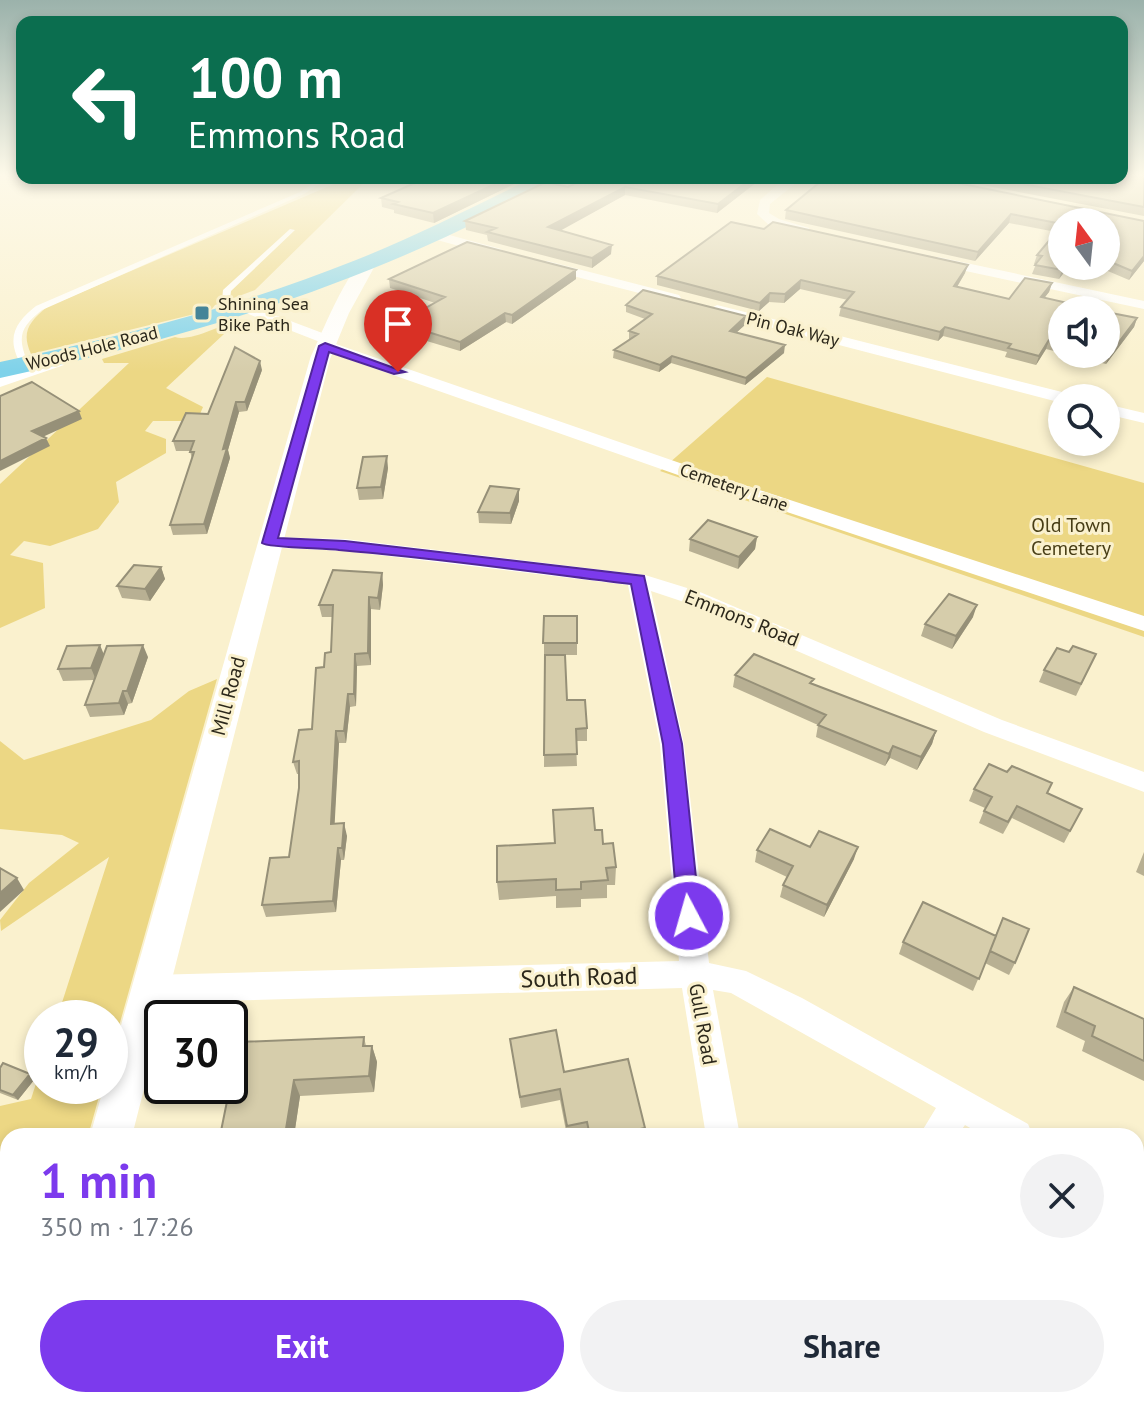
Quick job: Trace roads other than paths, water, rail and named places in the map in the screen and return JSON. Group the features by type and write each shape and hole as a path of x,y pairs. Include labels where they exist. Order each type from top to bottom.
{"highway":[{"name":"Woods Hole Road","path":"12,368 118,343 240,308 367,264 417,241"}],"street":[{"name":"Pin Oak Way","path":"456,241 1048,394"},
{"path":"928,258 1144,305"},
{"name":"Mill Road","path":"113,1128 269,543 326,343 367,264"},
{"name":"Cemetery Lane","path":"240,308 326,343 722,484 1144,624"},
{"path":"0,382 118,343"},
{"path":"1120,412 1144,418"},
{"name":"Emmons Road","path":"269,543 297,541 345,545 638,580 692,597 993,726 1144,782"},
{"name":"Gull Road","path":"638,580 672,744 695,974 722,1128"},
{"name":"South Road","path":"150,989 695,974 735,980 791,1008 1001,1128"},
{"path":"942,1128 959,1105"}],"lane":[{"path":"12,368 16,336 24,321 39,308 193,241"},
{"path":"240,308 226,300 227,290 280,241"}],"place":[{"name":"Shining Sea Bike Path","path":"202,313"}],"park label":[{"name":"Old Town Cemetery","path":"1071,536"}]}
